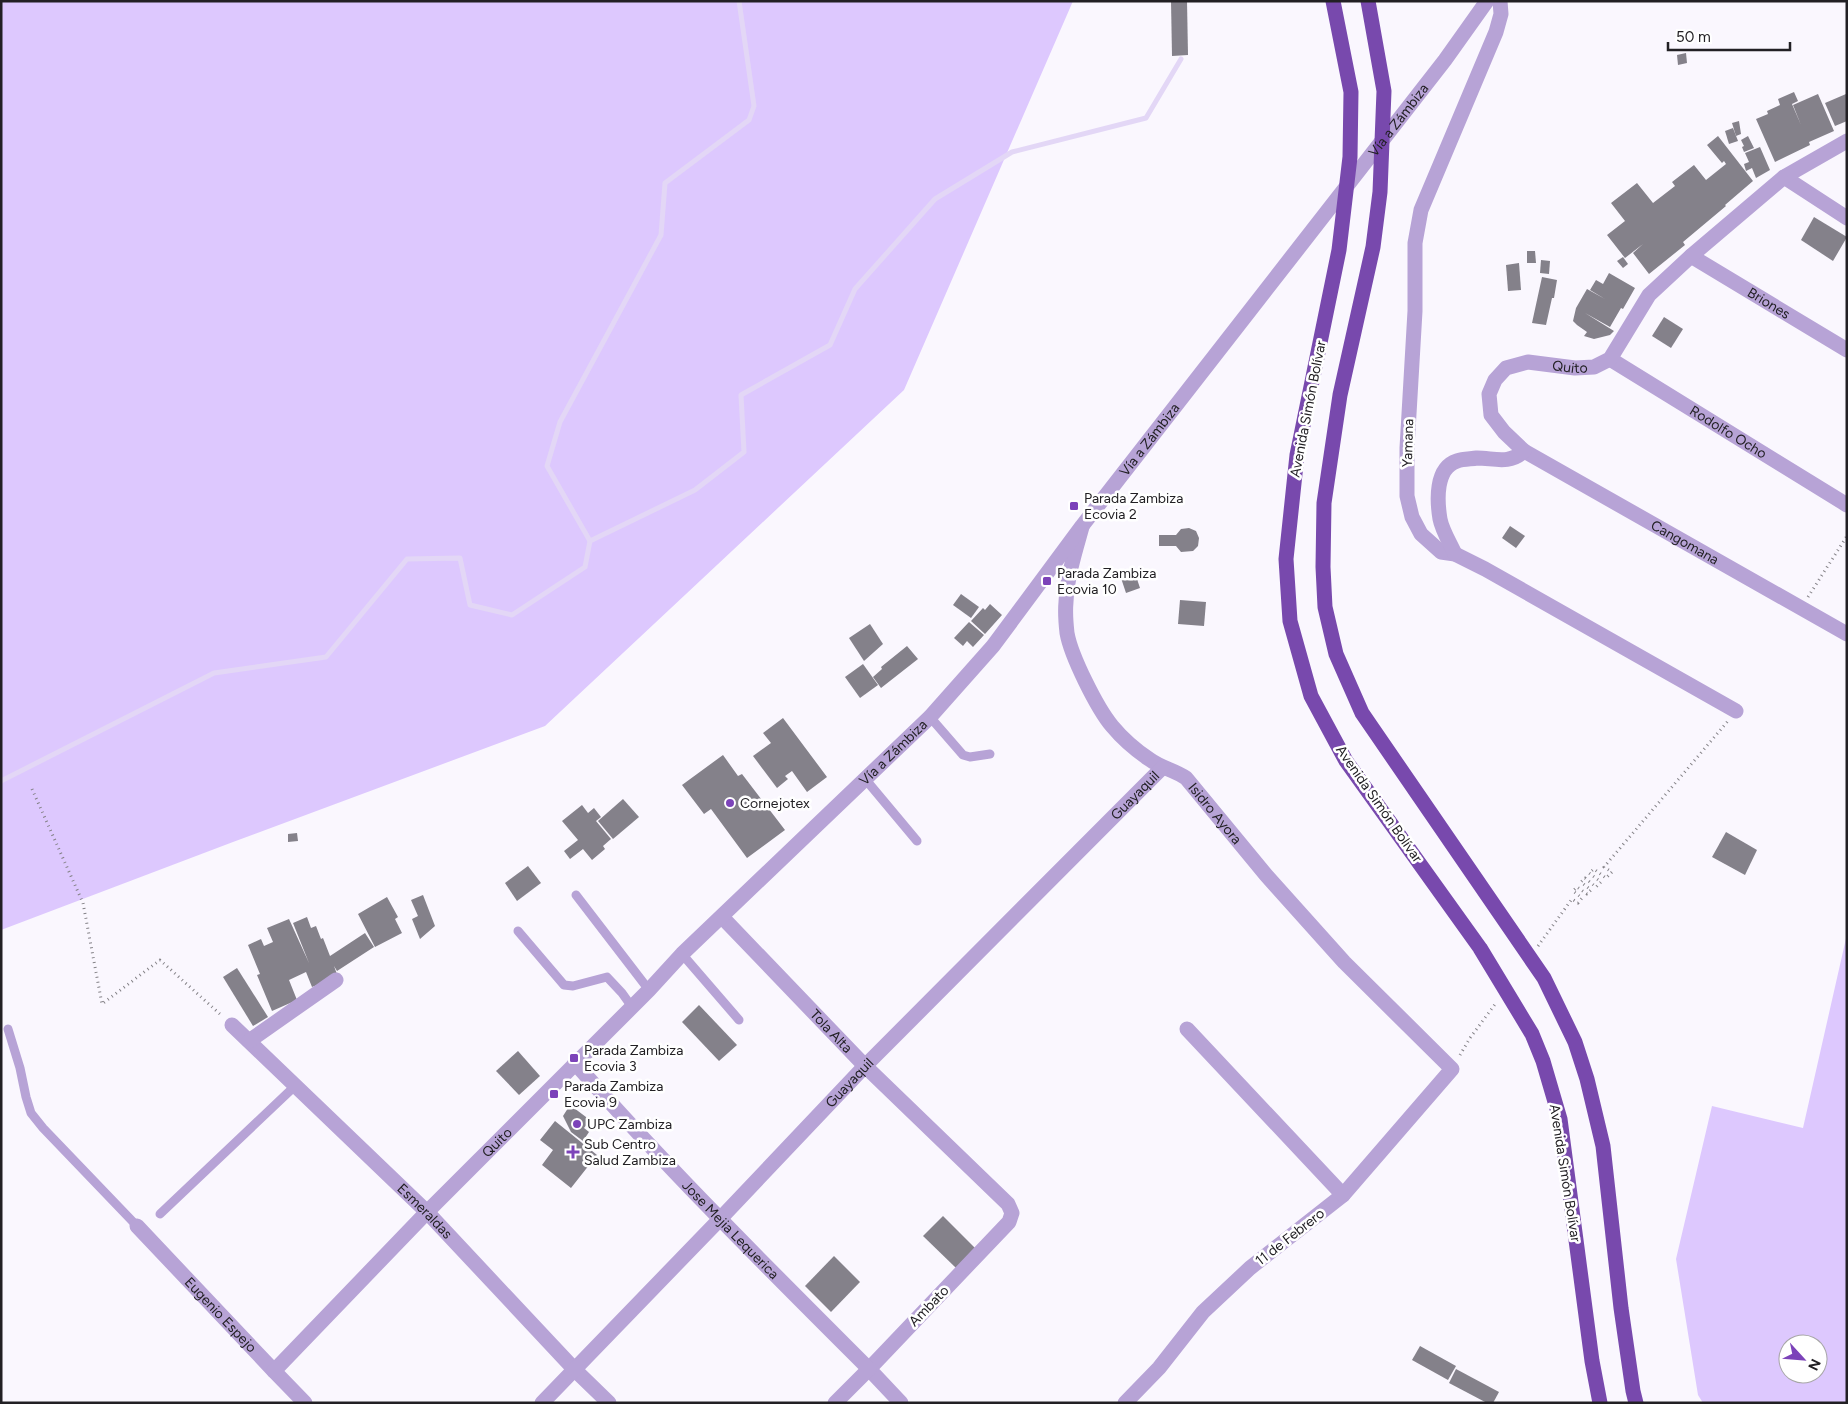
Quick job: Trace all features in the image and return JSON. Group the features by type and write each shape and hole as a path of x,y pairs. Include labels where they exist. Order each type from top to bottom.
{"highway":[{"name":"Avenida Simón Bolívar","path":"1333,1 1351,92 1350,157 1339,250 1297,455 1286,559 1290,621 1311,696 1346,761 1480,948 1532,1034 1543,1061 1560,1119 1592,1361 1600,1403"},
{"name":"Avenida Simón Bolívar","path":"1368,1 1384,91 1380,192 1373,248 1340,395 1324,503 1322,567 1325,607 1336,654 1362,713 1544,978 1575,1042 1587,1079 1603,1146 1621,1308 1636,1403"}],"street":[{"name":"Vía a Zámbiza","path":"722,917 930,717 994,646 1082,526 1439,68 1487,1"},
{"name":"Yamana","path":"1500,1 1501,14 1496,32 1427,195 1415,243 1415,311 1407,448 1407,496 1412,517 1421,534 1441,552 1455,554 1485,569 1736,711"},
{"path":"1610,359 1648,295 1784,177 1847,141"},
{"path":"1784,177 1847,218"},
{"name":"Briones","path":"1691,256 1847,350"},
{"name":"Quito","path":"1524,451 1504,432 1491,415 1490,394 1495,380 1506,368 1528,362 1575,368 1594,367 1610,359"},
{"name":"Rodolfo Ocho","path":"1610,359 1847,505"},
{"path":"1455,554 1440,520 1438,493 1439,483 1443,474 1456,461 1478,458 1510,460 1518,457 1524,451"},
{"name":"Cangomana","path":"1524,451 1847,634"},
{"name":"Isidro Ayora","path":"1082,526 1069,576 1066,602 1067,634 1078,664 1097,704 1112,726 1148,758 1162,768 1174,770 1186,778 1266,875 1344,962 1452,1069"},
{"name":"Guayaquil","path":"542,1403 865,1066 1162,768"},
{"name":"Quito","path":"274,1371 427,1212 649,990 682,954 722,917"},
{"name":"Tola Alta","path":"722,917 865,1066 1008,1204"},
{"path":"249,1041 336,980"},
{"name":"Esmeraldas","path":"232,1025 427,1212 575,1370 609,1403"},
{"path":"1186,1029 1342,1195"},
{"name":"Jose Mejia Lequerica","path":"575,1063 614,1108 720,1219 901,1403"},
{"name":"11 de Febrero","path":"1126,1403 1159,1368 1202,1312 1250,1268 1342,1195 1452,1069"},
{"name":"Ambato","path":"835,1403 1009,1222 1012,1212 1008,1204"},
{"name":"Eugenio Espejo","path":"137,1226 306,1403"}],"lane":[{"path":"930,717 963,755 970,757 990,754"},
{"path":"866,780 916,841"},
{"path":"576,895 649,990"},
{"path":"518,931 564,985 573,986 607,977 632,1007"},
{"path":"682,954 739,1020"},
{"path":"8,1029 31,1113 43,1128 137,1226"},
{"path":"160,1214 296,1086"}],"path":[{"path":"1802,608 1847,536"},
{"path":"1568,905 1572,899 1578,904 1582,898 1573,892 1577,887 1587,894 1591,890 1581,882 1585,878 1596,887 1601,882 1589,873 1594,869 1606,878 1612,872 1604,867 1736,711"},
{"path":"32,789 83,903 102,1004 160,960 232,1025"}],"shaded area":[{"path":"1,1 1073,1 904,390 545,726 1,930"},
{"path":"1847,934 1847,1403 1703,1403 1698,1395 1676,1259 1712,1106 1803,1128"}],"building":[{"path":"1171,1 1187,1 1188,55 1172,56"},
{"path":"1686,53 1687,63 1678,65 1677,55"},
{"path":"1794,92 1798,101 1792,104 1801,125 1793,105 1818,94 1834,131 1809,142 1810,145 1775,162 1756,119 1768,114 1767,111 1780,105 1778,99"},
{"path":"1846,94 1847,121 1835,126 1825,103"},
{"path":"1739,121 1741,134 1736,136 1732,123"},
{"path":"1733,128 1738,141 1729,144 1725,131"},
{"path":"1718,136 1753,181 1683,242 1685,245 1649,274 1633,253 1643,244 1625,258 1607,235 1625,221 1611,203 1637,183 1653,203 1675,186 1672,182 1694,165 1706,180 1726,164 1724,161 1722,163 1707,145"},
{"path":"1748,136 1754,148 1744,152 1741,140"},
{"path":"1760,147 1770,170 1756,178 1752,168 1746,171 1744,164 1749,162 1745,153"},
{"path":"1814,217 1847,237 1833,261 1801,240"},
{"path":"1527,251 1535,251 1536,263 1527,263"},
{"path":"1623,257 1628,264 1623,268 1617,261"},
{"path":"1541,260 1550,261 1549,274 1540,273"},
{"path":"1519,263 1521,290 1508,291 1506,265"},
{"path":"1609,273 1635,288 1610,327 1585,313 1614,331 1610,335 1594,339 1584,336 1587,332 1573,321 1576,308 1587,289 1605,299 1590,290 1596,280 1603,284"},
{"path":"1542,277 1557,280 1546,325 1532,323"},
{"path":"1664,317 1683,329 1671,348 1652,336"},
{"path":"1510,526 1525,536 1516,548 1502,538"},
{"path":"1189,528 1196,531 1199,538 1198,546 1193,551 1181,552 1176,546 1159,546 1159,535 1176,535 1181,529"},
{"path":"1135,573 1140,588 1126,593 1121,578"},
{"path":"961,594 979,607 971,618 953,605"},
{"path":"1180,600 1206,602 1204,626 1178,624"},
{"path":"990,604 1002,615 985,634 971,621 983,608 985,610"},
{"path":"969,622 984,635 973,647 967,641 963,646 954,638"},
{"path":"870,624 883,644 864,661 849,638"},
{"path":"907,646 918,659 881,688 873,677 882,669 881,667"},
{"path":"863,664 878,685 860,698 845,677"},
{"path":"783,718 827,777 807,792 792,771 785,776 788,779 777,788 753,756 771,743 763,733"},
{"name":"Cornejotex","path":"723,755 738,776 742,774 785,830 747,858 711,809 704,814 682,785"},
{"path":"623,799 639,817 613,839 598,821"},
{"path":"582,805 588,813 594,808 601,817 596,821 611,839 603,846 605,849 592,860 583,849 570,859 564,851 578,840 562,821"},
{"path":"1726,832 1757,850 1745,875 1712,857"},
{"path":"297,833 298,841 288,842 288,834"},
{"path":"528,866 541,883 517,901 505,883"},
{"path":"423,895 435,926 420,939 412,919 418,916 411,900"},
{"path":"387,897 398,917 395,919 402,933 375,947 358,914"},
{"path":"307,917 311,928 316,926 330,956 365,933 374,947 337,971 334,966 338,977 312,987 306,972 289,980 297,1000 272,1011 257,975 260,974 248,945 261,939 264,946 273,942 267,928 289,919 309,963 293,923"},
{"path":"237,968 268,1017 253,1026 223,977"},
{"path":"699,1005 737,1045 719,1061 682,1022"},
{"path":"518,1051 540,1076 519,1095 496,1071"},
{"name":"UPC Zambiza","path":"570,1105 590,1120 584,1128 589,1132 583,1141 571,1132 563,1116"},
{"name":"Sub Centro Salud Zambiza","path":"555,1121 597,1155 571,1188 542,1165 553,1150 540,1140"},
{"path":"943,1216 975,1248 956,1268 923,1236"},
{"path":"834,1256 860,1282 831,1312 805,1286"},
{"path":"1420,1346 1456,1366 1448,1380 1412,1360"},
{"path":"1456,1369 1499,1392 1493,1403 1487,1403 1449,1383"}],"waterway":[{"path":"590,541 547,466 560,422 661,235 665,183 749,120 754,106 739,1"},
{"path":"1,781 214,673 326,657 407,559 460,558 470,605 512,615 585,567 590,541 695,490 744,452 741,395 830,345 855,289 935,199 1012,152 1146,118 1181,59"}],"place":[{"name":"Parada Zambiza Ecovia 2","path":"1074,506"},
{"name":"Parada Zambiza Ecovia 10","path":"1047,581"},
{"name":"Cornejotex","path":"730,803"},
{"name":"Parada Zambiza Ecovia 3","path":"574,1058"},
{"name":"Parada Zambiza Ecovia 9","path":"554,1094"},
{"name":"UPC Zambiza","path":"577,1124"},
{"name":"Sub Centro Salud Zambiza","path":"573,1152"}]}
